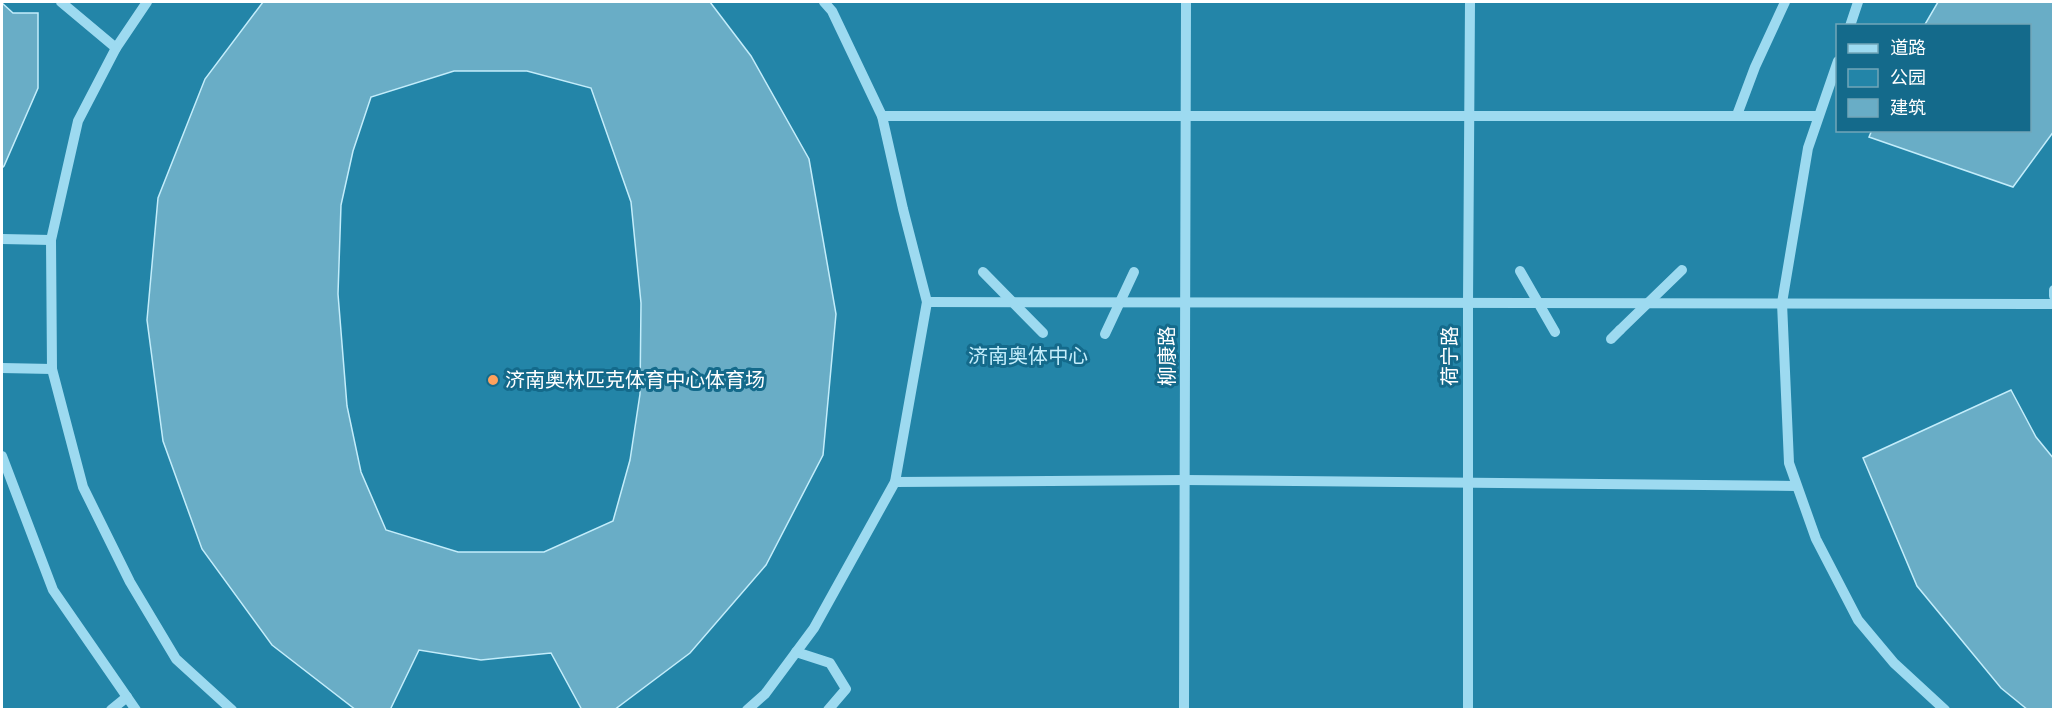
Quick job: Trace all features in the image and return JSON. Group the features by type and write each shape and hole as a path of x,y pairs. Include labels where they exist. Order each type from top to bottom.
{"street":[{"path":"61,2 116,48"},
{"path":"147,2 116,48 78,121 51,240 52,369 83,487 130,582 176,659 232,710"},
{"path":"747,710 765,694 814,628 895,482 927,302 882,116 832,11 824,2"},
{"name":"柳康路","path":"1184,710 1186,2"},
{"name":"荷宁路","path":"1468,710 1467,303 1470,2"},
{"path":"1737,115 1755,67 1785,2"},
{"path":"1851,24 1858,2"},
{"path":"1836,66 1808,148 1782,303 1789,463 1816,539 1858,620 1894,663 1946,710"},
{"path":"882,116 1818,116"},
{"path":"2,239 51,240"},
{"path":"1611,339 1682,270"},
{"path":"1520,271 1557,336"},
{"path":"983,272 1045,335"},
{"path":"1104,336 1134,272"},
{"path":"2054,290 2054,296"},
{"path":"927,302 2054,304"},
{"path":"2,368 52,369"},
{"path":"2,456 53,590 136,710"},
{"path":"895,482 1185,480 1796,486"},
{"path":"796,652 830,663 846,689 828,710"},
{"path":"111,710 127,697"}],"green space":[{"name":"济南奥体中心","path":"2,2 2053,2 2053,709 2,709"}],"building":[{"name":"济南奥林匹克体育中心体育场","path":"263,2 710,2 751,56 809,159 836,314 823,455 766,565 690,653 614,710 582,710 551,653 481,660 419,650 390,710 356,710 272,645 202,549 163,441 147,320 158,198 205,79","holes":["454,71 527,71 591,88 631,202 641,303 640,394 630,460 613,521 544,552 458,552 386,530 361,472 347,406 338,294 341,205 353,151 371,97"]},
{"path":"1938,2 2054,2 2054,131 2013,187 1869,137 1871,132 2031,132 2031,24 1925,24"},
{"path":"2,3 13,13 38,13 38,88 2,168"},
{"path":"2011,390 2036,437 2054,459 2054,710 2028,710 2001,688 1917,586 1863,458"}],"place":[{"name":"济南奥林匹克体育中心体育场","path":"493,380"}]}
